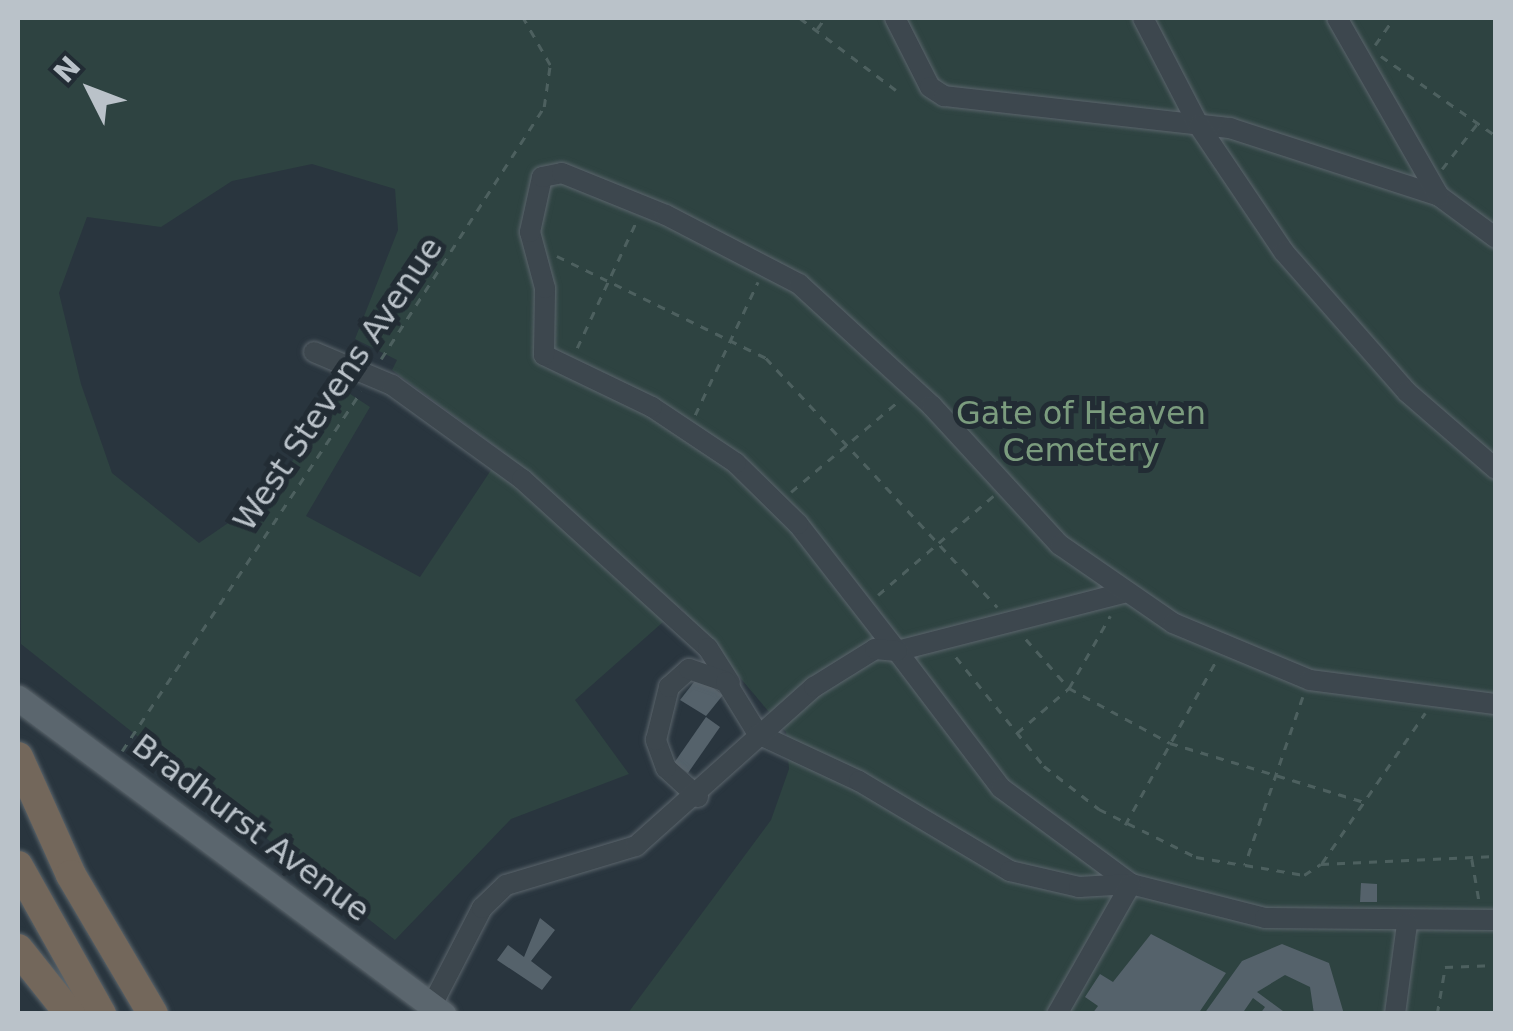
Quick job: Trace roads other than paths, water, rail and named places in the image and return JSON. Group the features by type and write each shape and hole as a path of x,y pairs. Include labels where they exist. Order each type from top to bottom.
{"highway":[{"path":"18,757 71,876 153,1014"},
{"path":"18,866 101,1014"},
{"path":"71,876 178,1014"},
{"path":"18,948 70,1014"}],"main road":[{"name":"Bradhurst Avenue","path":"18,698 437,1009"}],"lane":[{"path":"894,18 930,87 944,96 1199,126 1435,190 1496,238"},
{"path":"1143,18 1199,126 1320,298 1496,468"},
{"path":"1337,18 1368,54 1435,190"},
{"path":"1131,884 1001,788 779,503 687,430 568,368 538,342 545,288 532,244 536,184 552,173 644,205 766,264 839,315 1004,487 1124,594 1224,647 1310,680 1434,700 1496,704"},
{"path":"314,352 372,373 550,504 708,648 758,734 859,780 1010,870 1079,886 1131,884 1265,918 1407,924 1489,921"},
{"path":"437,1009 482,908 506,885 636,846 698,797 758,734 876,649 897,651 1124,594"},
{"path":"698,797 666,768 656,740 669,687 689,670 736,693"},
{"path":"1057,1014 1131,884"},
{"path":"1395,1014 1407,924"}],"park label":[{"name":"Gate of Heaven Cemetery","path":"1081,432"}]}
